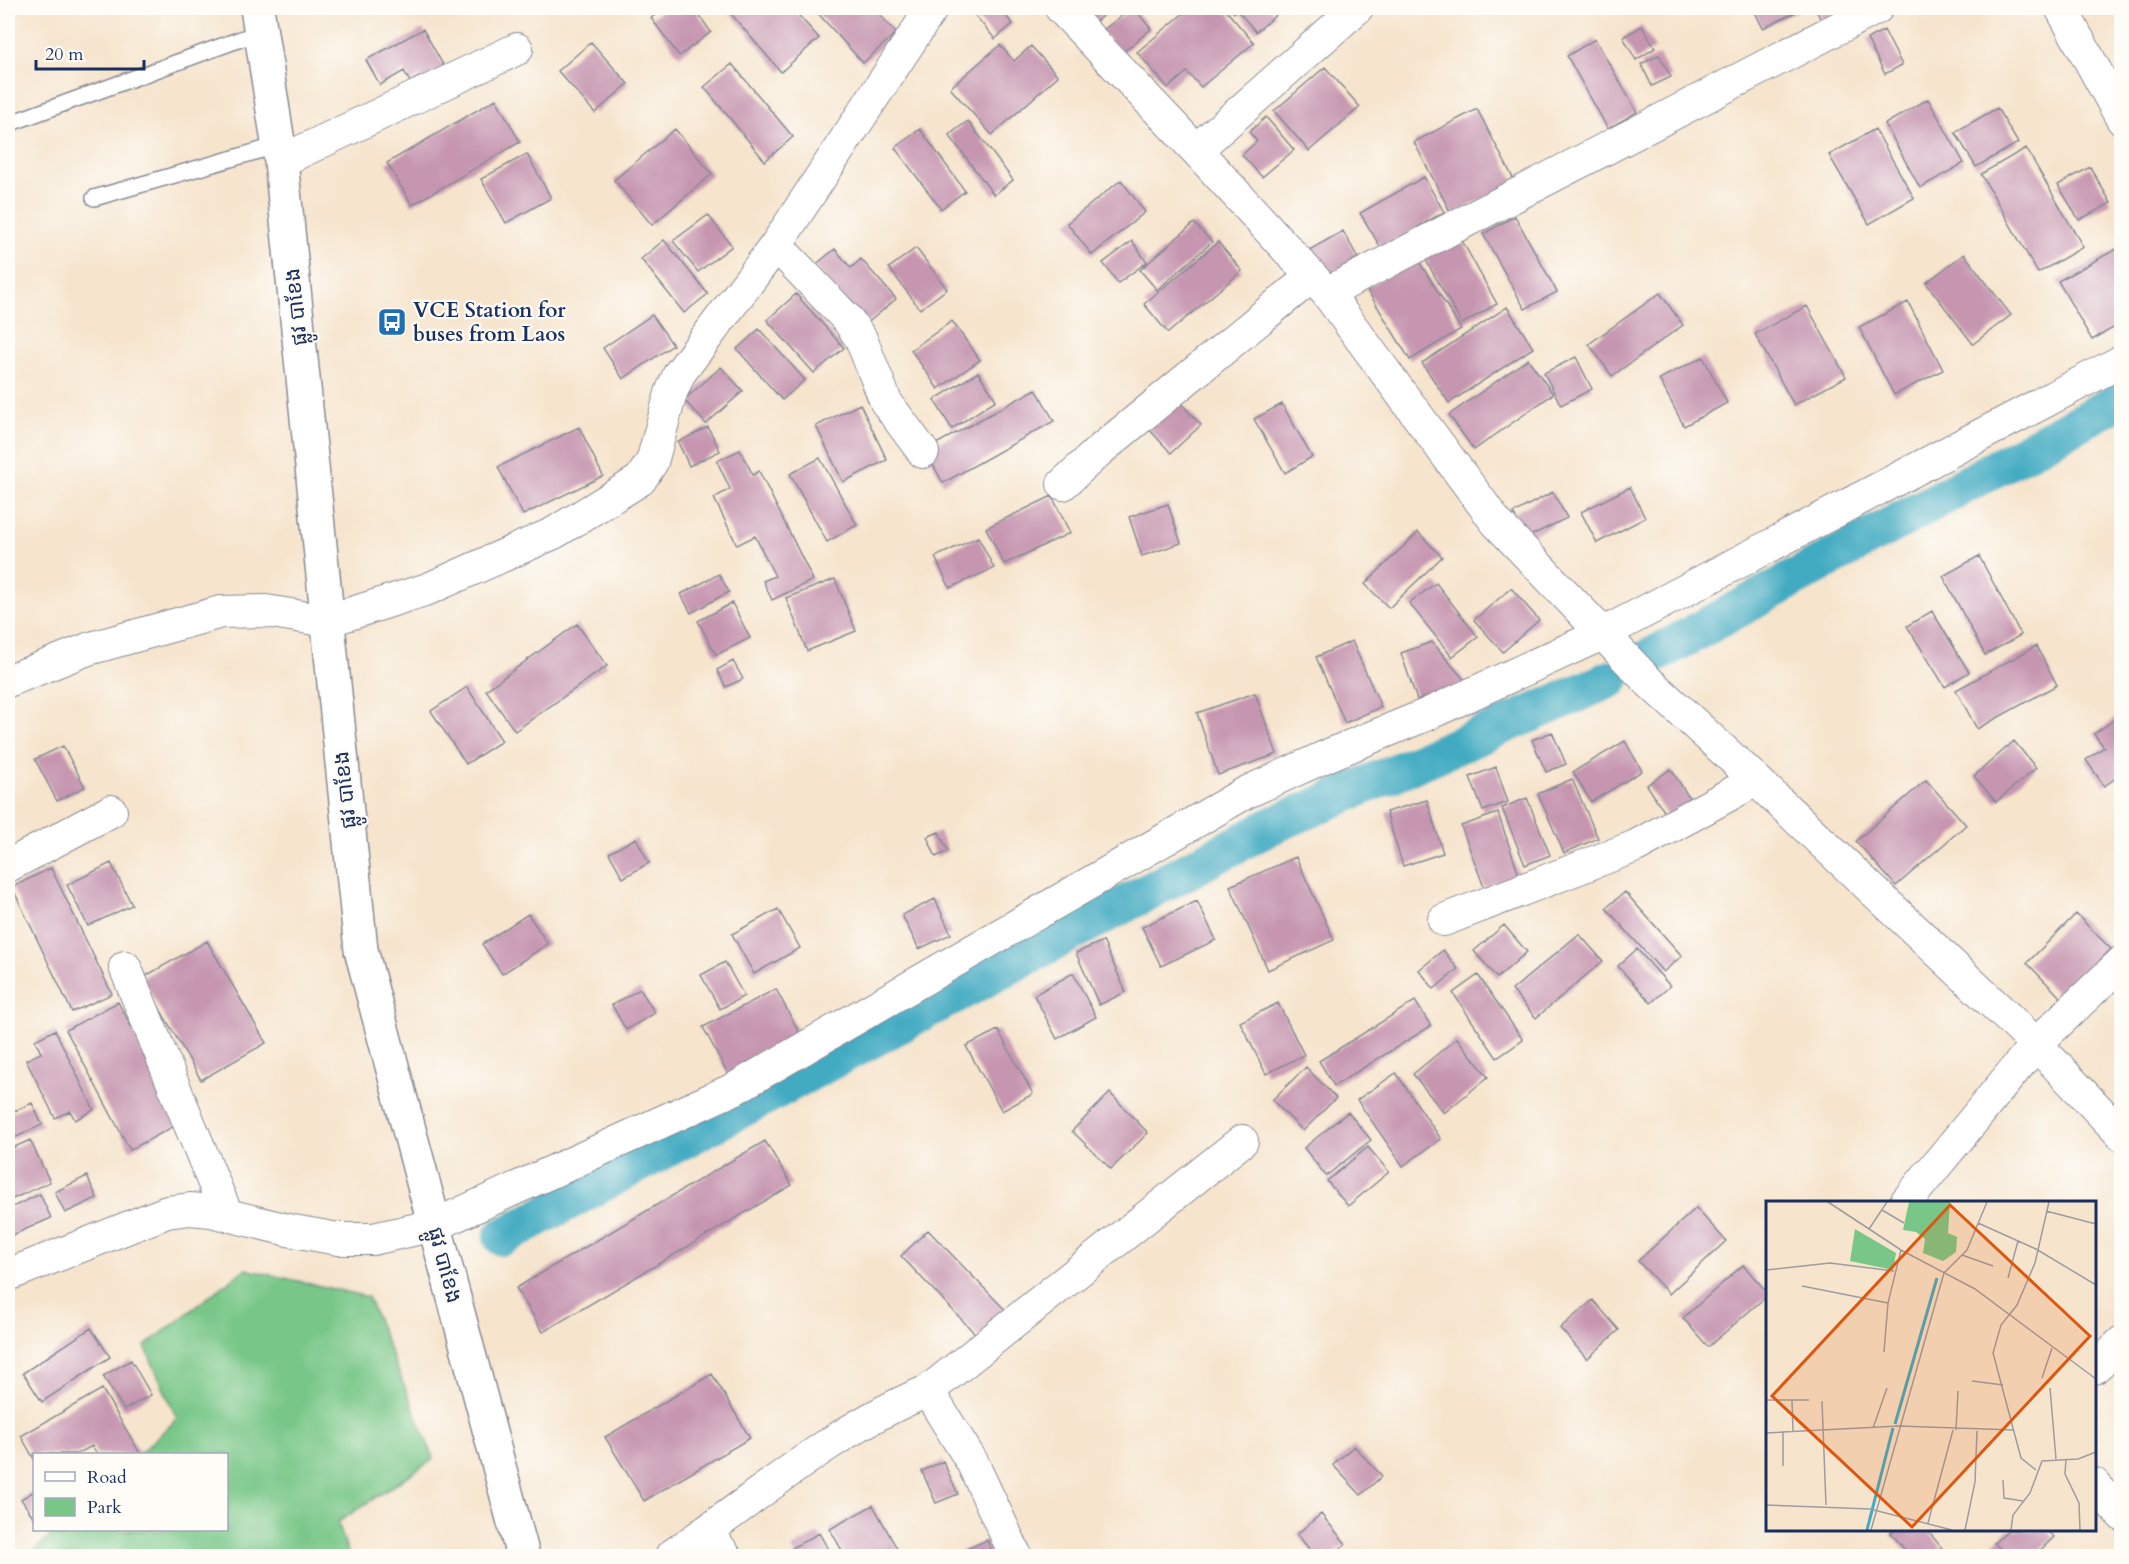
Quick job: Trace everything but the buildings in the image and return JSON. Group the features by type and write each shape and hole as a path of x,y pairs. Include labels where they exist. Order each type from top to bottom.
{"street":[{"path":"8,681 88,649 221,612 267,611 327,621 428,589 555,533 640,480 652,462 671,393 679,374 776,245 933,8"},
{"path":"1060,8 1196,150 1319,285 1496,522 1649,682 2036,1044 2121,1135"},
{"path":"1196,150 1357,8"},
{"path":"1063,484 1099,451 1319,285 1877,8"},
{"path":"2061,8 2121,118"},
{"name":"ផ្លូវ បាខែង","path":"258,20 280,153 361,950 523,1557"},
{"path":"280,153 517,49"},
{"path":"776,245 848,320 861,339 886,402 923,452"},
{"path":"8,1275 167,1212 190,1209 338,1239 373,1239 435,1226 734,1089 1245,793 1428,714 1612,644 2121,361"},
{"path":"1444,920 1636,846 1756,780"},
{"path":"8,866 111,811"},
{"path":"1908,1201 2036,1044 2121,962"},
{"path":"125,967 226,1215"},
{"path":"671,1557 716,1544 843,1435 901,1402 928,1391 1242,1141"},
{"path":"2096,1366 2121,1342"},
{"path":"928,1391 972,1462 1016,1557"},
{"path":"2096,1486 2121,1515"}],"lane":[{"path":"8,124 258,20"},
{"path":"94,198 280,153"}],"green space":[{"path":"245,1269 368,1297 434,1459 338,1522 349,1556 25,1556 32,1553 56,1531 228,1531 228,1453 140,1453 177,1419 145,1346"}],"waterway":[{"path":"1645,660 2122,399"},
{"path":"502,1237 1271,826 1611,679"}],"place":[{"name":"VCE Station for buses from Laos","path":"392,322"}]}
